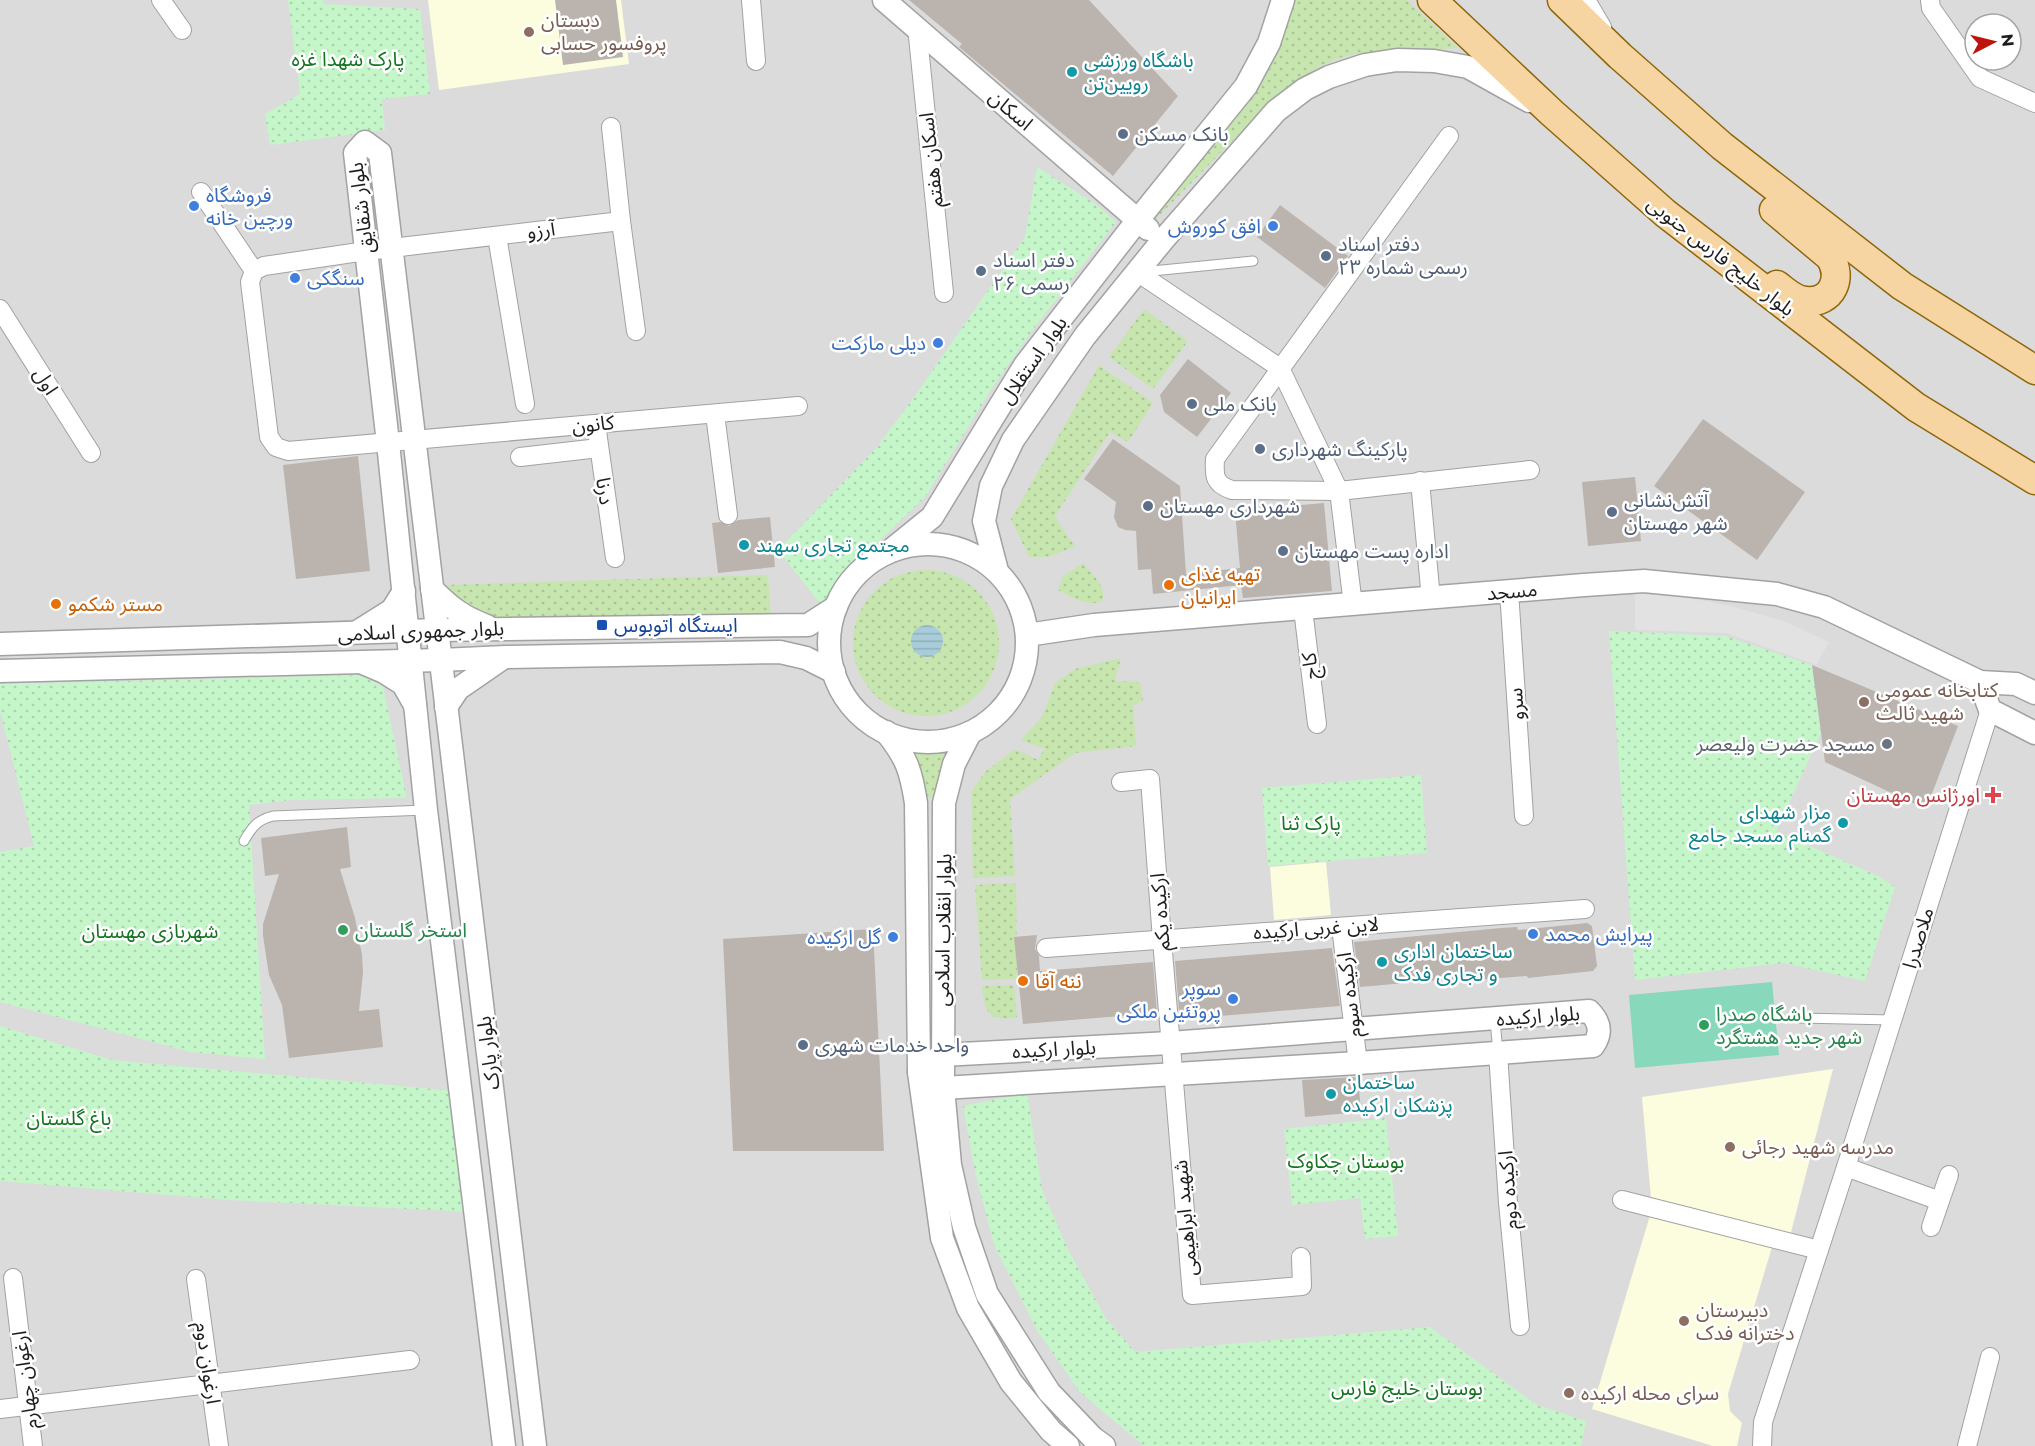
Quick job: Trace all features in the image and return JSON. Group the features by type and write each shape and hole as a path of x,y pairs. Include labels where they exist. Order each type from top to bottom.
{"main road":[{"name":"بلوار خلیج فارس جنوبی","path":"1432,0 1552,113 1665,213 1916,407 2035,480"},
{"path":"1562,0 1620,56 1722,146 1902,286 2035,370"},
{"path":"1665,213 1708,232 1794,298 1815,301 1825,297 1832,290 1836,279 1836,266 1830,256 1748,188 1722,146"}],"street":[{"path":"161,0 182,30"},
{"path":"751,0 756,61"},
{"name":"اسکان","path":"884,0 1137,221 1163,240"},
{"name":"بلوار استقلال","path":"890,551 932,517 1026,365 1137,221 1246,86 1269,43 1283,0"},
{"path":"1586,0 1620,56"},
{"path":"1930,0 1931,8 1980,78 2035,103"},
{"name":"اسکان هفتم","path":"917,27 945,293"},
{"name":"بلوار استقلال","path":"997,571 984,520 991,486 1013,440 1085,336 1163,240 1276,111 1305,89 1329,77 1365,65 1398,60 1434,61 1468,67 1552,113"},
{"path":"610,127 636,331"},
{"path":"1449,136 1215,459 1215,478 1222,487 1232,490 1339,490 1530,470"},
{"name":"بلوار شقایق","path":"412,661 355,153 365,142 380,153 441,660"},
{"path":"201,192 259,268"},
{"name":"آرزو","path":"259,268 366,251 621,221"},
{"path":"498,236 525,404"},
{"name":"کانون","path":"259,268 250,282 269,437 276,447 288,451 798,406"},
{"path":"1137,272 1280,368 1339,490 1353,605"},
{"name":"اول","path":"0,309 92,453"},
{"path":"715,414 728,515"},
{"name":"درنا","path":"596,424 615,558"},
{"path":"520,457 599,448"},
{"path":"1420,481 1431,599"},
{"path":"924,544 958,548 997,571 1012,590 1022,612 1027,635 1026,659 1020,682 1002,709 991,720 970,733 950,740 928,742 906,740 886,732 868,722 853,708 834,672 830,639 836,607 857,574 890,551 924,544"},
{"name":"مسجد","path":"1027,635 1094,625 1644,581 1777,594 1824,607 1980,682 2016,684 2035,693"},
{"path":"432,589 466,619 494,629"},
{"path":"356,633 392,610 404,591"},
{"name":"سرو","path":"1509,591 1524,816"},
{"name":"بلوار جمهوری اسلامی","path":"0,644 438,630 808,626 836,607"},
{"name":"کاج","path":"1303,609 1317,724"},
{"name":"بلوار جمهوری اسلامی","path":"0,671 780,652 806,658 834,672"},
{"path":"446,707 458,689 505,657"},
{"name":"بلوار پارک","path":"441,660 535,1446"},
{"name":"بلوار پارک","path":"412,661 426,810 504,1446"},
{"path":"359,662 384,672 403,684 416,706"},
{"path":"1980,682 1990,710 2035,733"},
{"name":"ملاصدرا","path":"1762,1446 1763,1422 1990,710"},
{"name":"بلوار انقلاب اسلامی","path":"886,732 903,753 913,783 916,803 919,1072 942,1238 968,1308 1011,1382 1051,1431 1068,1446"},
{"name":"بلوار انقلاب اسلامی","path":"970,733 954,764 944,803 942,1055 950,1165 964,1227 987,1294 1049,1392 1093,1438 1104,1446"},
{"name":"ارکیده یکم","path":"1121,782 1150,779 1173,1075"},
{"name":"لاین غربی ارکیده","path":"1046,948 1585,909"},
{"name":"ارکیده سوم","path":"1341,927 1358,1063"},
{"name":"بلوار ارکیده","path":"942,1055 1170,1043 1589,1011 1596,1018 1599,1028 1599,1038 1593,1046 1173,1075 943,1088"},
{"name":"ارکیده دوم","path":"1498,1053 1508,1203 1520,1326"},
{"path":"942,1055 919,1072 943,1088"},
{"name":"شهید ابراهیمی","path":"1173,1075 1192,1295 1302,1286 1301,1257"},
{"path":"1846,1167 1940,1201"},
{"path":"1931,1227 1949,1175"},
{"path":"1622,1200 1819,1250"},
{"name":"ارغوان چهارم","path":"13,1278 33,1446"},
{"name":"ارغوان دوم","path":"196,1279 219,1446"},
{"path":"1967,1446 1990,1357"},
{"path":"0,1409 410,1360"}],"lane":[{"path":"1137,272 1253,261"},
{"path":"244,841 260,819 273,816 426,810"},
{"path":"1799,1018 1893,1020"},
{"path":"1495,1019 1498,1053"}],"shaded area":[{"path":"0,0 2035,0 2035,1446 0,1446"},
{"name":"دبستان پروفسور حسابی","path":"428,0 621,0 629,64 439,90"},
{"path":"1635,594 1678,596 1731,606 1786,622 1829,642 1816,665 1726,633 1635,630"},
{"path":"1326,862 1331,915 1274,920 1270,867"},
{"name":"مدرسه شهید رجائی","path":"1833,1069 1789,1240 1651,1198 1642,1097"},
{"name":"دبیرستان دخترانه فدک","path":"1651,1212 1772,1247 1728,1394 1730,1411 1742,1423 1737,1446 1713,1446 1592,1409"}],"green space":[{"name":"پارک شهدا غزه","path":"288,0 323,0 323,4 420,9 430,94 382,99 385,130 270,145 265,114 300,94"},
{"path":"1291,0 1407,0 1458,48 1356,54 1318,67 1273,99 1152,223 1270,68 1287,22"},
{"path":"1037,167 1097,205 1116,222 1037,324 992,388 925,497 858,561 822,606 778,550 877,447 1025,237"},
{"path":"1144,309 1188,341 1153,389 1109,357"},
{"path":"1099,365 1153,403 1128,442 1110,432 1055,516 1076,546 1048,557 1029,557 1011,519"},
{"path":"1083,563 1098,580 1103,600 1092,603 1080,601 1058,590 1062,577"},
{"path":"926,570 954,576 966,582 977,592 987,603 993,615 999,643 993,671 987,683 977,694 966,704 954,710 926,716 898,710 886,704 875,694 865,683 859,671 853,643 859,615 865,603 875,592 886,582 898,576"},
{"path":"768,575 771,620 491,621 456,603 445,585"},
{"path":"1609,631 1725,636 1812,665 1821,733 1776,831 1880,877 1895,887 1865,981 1784,963 1635,980"},
{"path":"1121,658 1115,681 1140,682 1143,701 1133,705 1136,746 1075,753 1010,799 1015,876 973,878 971,792 985,772 1015,749 1038,760 1044,749 1021,740 1042,717 1055,683 1075,669"},
{"name":"شهربازی مهستان","path":"362,675 383,687 407,798 291,800 249,805 265,1059 191,1052 0,1002 0,852 34,846 0,711 0,684"},
{"path":"949,749 939,778 937,797 925,798 914,751"},
{"name":"پارک ثنا","path":"1421,775 1427,853 1268,866 1262,788"},
{"path":"1016,883 1017,979 982,980 975,885"},
{"name":"باشگاه صدرا شهر جدید هشتگرد","path":"1772,982 1779,1055 1635,1068 1629,995"},
{"path":"1014,985 1017,1017 1000,1018 989,1013 984,1002 982,986"},
{"name":"باغ گلستان","path":"0,1026 112,1060 455,1091 470,1212 229,1200 0,1181"},
{"name":"بوستان خلیج فارس","path":"1027,1093 1042,1190 1069,1251 1105,1317 1135,1352 1430,1327 1537,1405 1586,1421 1581,1446 1144,1446 1080,1392 1038,1332 994,1245 975,1171 963,1106"},
{"name":"بوستان چکاوک","path":"1386,1118 1398,1236 1365,1239 1360,1198 1292,1205 1284,1129"}],"water":[{"path":"927,625 939,629 943,641 939,653 927,657 915,653 911,641 915,629"}],"building":[{"path":"555,0 616,0 623,57 563,65"},
{"name":"باشگاه ورزشی رویین‌تن","path":"909,0 1089,0 1178,96 1113,176 959,47 962,44"},
{"path":"1280,205 1348,256 1325,288 1257,237"},
{"name":"بانک ملی","path":"1188,359 1231,393 1197,437 1164,412 1160,395"},
{"path":"1703,419 1805,492 1757,560 1654,486"},
{"path":"1113,439 1180,486 1186,574 1240,568 1235,511 1324,503 1332,591 1243,598 1241,585 1153,594 1151,569 1138,570 1136,531 1118,527 1114,517 1116,502 1084,479"},
{"path":"358,456 370,571 296,579 283,465"},
{"name":"آتش‌نشانی شهر مهستان","path":"1635,477 1641,541 1588,546 1582,482"},
{"name":"مجتمع تجاری سهند","path":"770,517 775,567 718,573 712,523 720,522 729,526 738,520"},
{"name":"مسجد حضرت ولیعصر","path":"1812,665 1958,726 1926,809 1825,762"},
{"path":"347,827 351,867 340,869 355,918 362,955 363,973 359,1011 379,1009 383,1047 289,1058 282,1005 269,975 263,936 263,924 279,874 265,876 261,838"},
{"path":"1587,923 1592,926 1597,966 1593,971 1528,978 1527,976 1451,982 1451,979 1360,987 1354,942 1501,928 1517,927 1518,930"},
{"name":"واحد خدمات شهری","path":"873,929 884,1151 733,1151 723,939"},
{"path":"1037,935 1035,949 1039,956 1040,971 1153,962 1157,1013 1023,1024 1014,937"},
{"path":"1332,948 1340,1006 1183,1019 1182,1011 1179,1011 1175,961"},
{"name":"ساختمان پزشکان ارکیده","path":"1358,1077 1361,1112 1305,1117 1302,1080"}],"place":[{"name":"دبستان پروفسور حسابی","path":"529,32"},
{"name":"باشگاه ورزشی رویین‌تن","path":"1072,72"},
{"name":"بانک مسکن","path":"1123,134"},
{"name":"فروشگاه ورچین خانه","path":"194,206"},
{"name":"افق کوروش","path":"1273,226"},
{"name":"دفتر اسناد رسمی شماره ۲۳","path":"1326,256"},
{"name":"دفتر اسناد رسمی ۲۶","path":"981,271"},
{"name":"سنگکی","path":"295,278"},
{"name":"دیلی مارکت","path":"938,343"},
{"name":"بانک ملی","path":"1192,404"},
{"name":"پارکینگ شهرداری","path":"1260,449"},
{"name":"شهرداری مهستان","path":"1148,506"},
{"name":"آتش‌نشانی شهر مهستان","path":"1612,512"},
{"name":"مجتمع تجاری سهند","path":"744,545"},
{"name":"اداره پست مهستان","path":"1283,551"},
{"name":"تهیه غذای ایرانیان","path":"1169,585"},
{"name":"مستر شکمو","path":"56,604"},
{"name":"ایستگاه اتوبوس","path":"602,625"},
{"name":"کتابخانه عمومی شهید ثالث","path":"1864,702"},
{"name":"مسجد حضرت ولیعصر","path":"1887,744"},
{"name":"اورژانس مهستان","path":"1993,795"},
{"name":"مزار شهدای گمنام مسجد جامع","path":"1843,823"},
{"name":"استخر گلستان","path":"343,930"},
{"name":"پیرایش محمد","path":"1533,934"},
{"name":"گل ارکیده","path":"893,937"},
{"name":"ساختمان اداری و تجاری فدک","path":"1382,962"},
{"name":"ننه آقا","path":"1023,981"},
{"name":"سوپر پروتئین ملکی","path":"1233,999"},
{"name":"باشگاه صدرا شهر جدید هشتگرد","path":"1704,1025"},
{"name":"واحد خدمات شهری","path":"803,1045"},
{"name":"ساختمان پزشکان ارکیده","path":"1331,1094"},
{"name":"مدرسه شهید رجائی","path":"1730,1147"},
{"name":"دبیرستان دخترانه فدک","path":"1684,1321"},
{"name":"سرای محله ارکیده","path":"1569,1393"}]}
